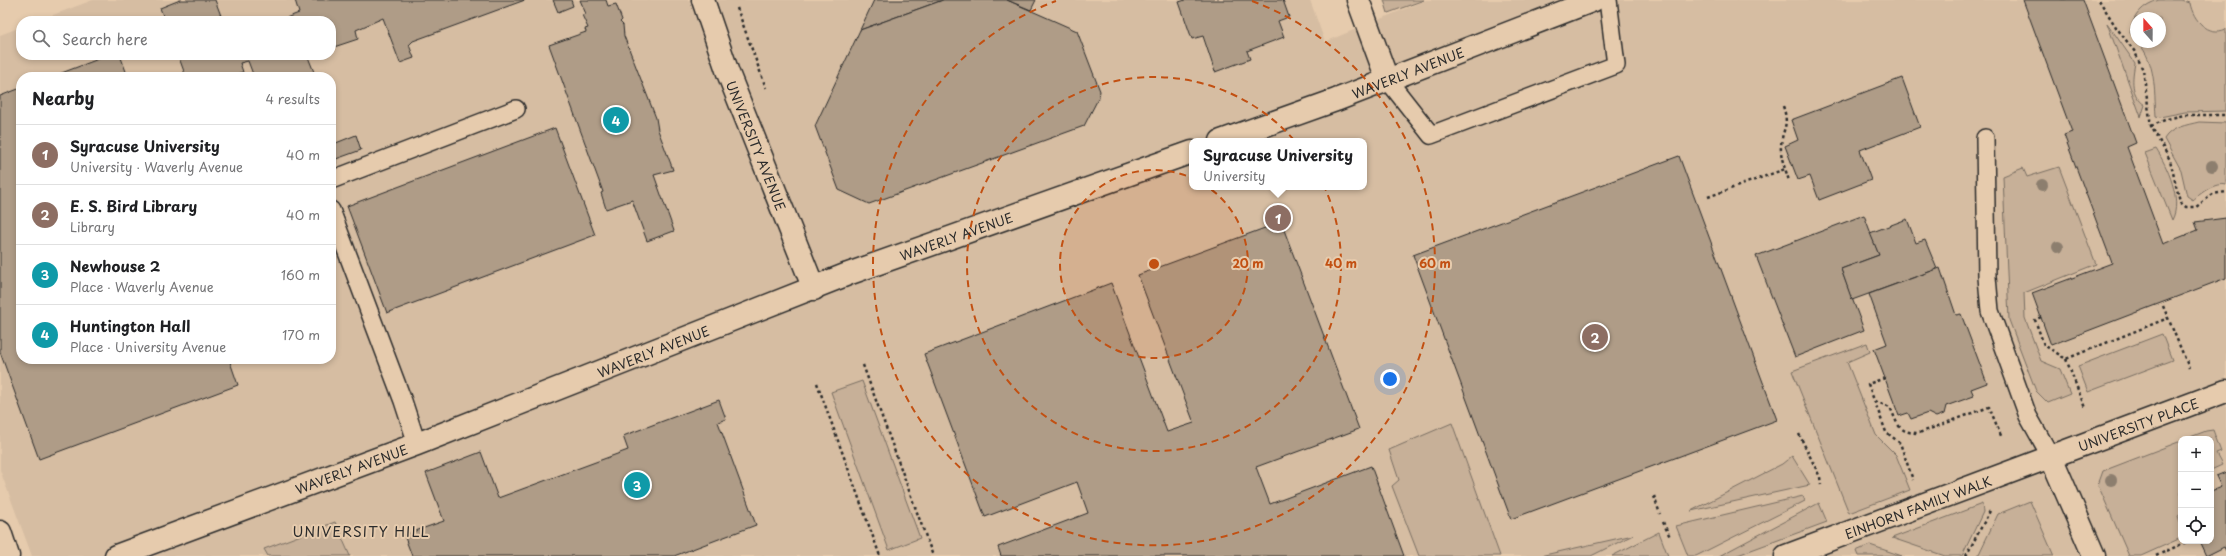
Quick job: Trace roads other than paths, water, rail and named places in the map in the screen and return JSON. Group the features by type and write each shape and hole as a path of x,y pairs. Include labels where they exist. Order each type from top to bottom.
{"street":[{"name":"UNIVERSITY AVENUE","path":"703,0 728,73 814,289"},
{"path":"1358,0 1387,79"},
{"name":"WAVERLY AVENUE","path":"1229,138 1336,100 1594,0"},
{"name":"WAVERLY AVENUE","path":"116,556 417,444 814,289 848,274 1189,153"},
{"path":"2142,423 2226,376"},
{"name":"UNIVERSITY PLACE","path":"2051,457 2226,391"},
{"path":"2051,457 2094,556"},
{"name":"EINHORN FAMILY WALK","path":"1786,556 2051,457"},
{"path":"0,532 8,556"}],"lane":[{"path":"1387,79 1431,136 1616,65 1608,0"},
{"path":"336,178 516,109"},
{"path":"1985,138 1987,277 1990,311 2028,416 2051,457"},
{"path":"336,223 400,394 417,444"}],"place":[{"name":"Huntington Hall","path":"616,120"},
{"name":"Syracuse University","path":"1278,218"},
{"name":"E. S. Bird Library","path":"1595,337"},
{"name":"Newhouse 2","path":"637,485"}],"district":[{"name":"UNIVERSITY HILL","path":"361,531"}]}
